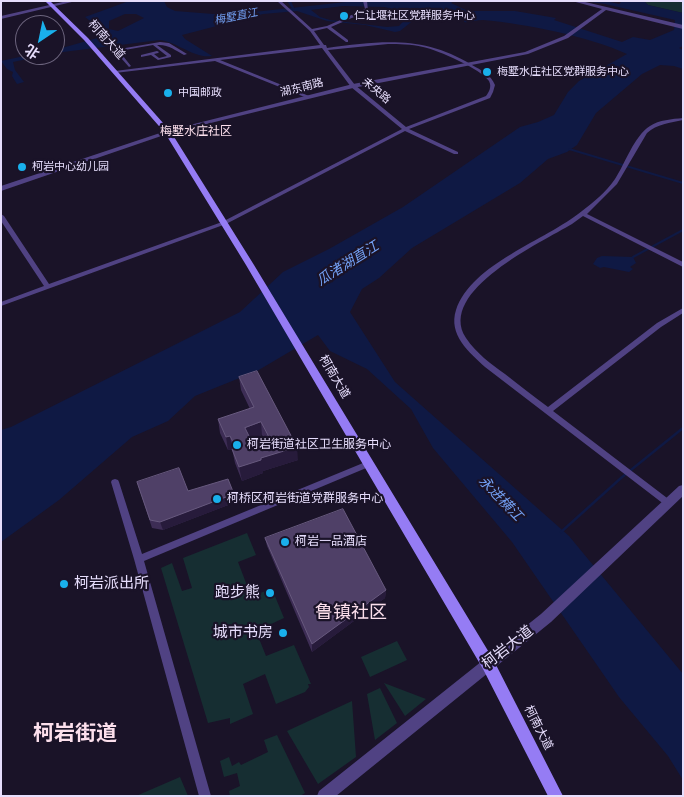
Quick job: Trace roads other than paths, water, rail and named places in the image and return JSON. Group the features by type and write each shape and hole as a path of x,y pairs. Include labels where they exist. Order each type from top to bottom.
{"main road":[{"name":"柯南大道","path":"47,1 86,39 168,132 250,265 488,664 556,796"}],"street":[{"path":"1,18 74,1"},
{"name":"未央路","path":"279,1 311,30 353,86 405,129 456,154"},
{"path":"311,30 328,27 367,9 365,1"},
{"path":"577,2 683,27"},
{"name":"湖东南路","path":"1,189 168,132 353,86 526,53 566,37 605,9"},
{"path":"328,27 346,41"},
{"path":"1,304 224,223 405,129 488,97 494,90 494,84 488,77 445,50 415,44 388,42 214,59 115,72"},
{"path":"152,54 158,59 170,56 154,44"},
{"path":"128,66 116,50 154,44 168,44 185,54"},
{"path":"133,48 148,62"},
{"path":"142,56 163,51"},
{"path":"164,58 170,64"},
{"path":"214,59 307,97"},
{"path":"668,503 488,365 463,342 457,326 460,309 469,292 482,278 583,214 615,183 649,128 667,122 683,120"},
{"path":"583,214 683,265"},
{"path":"1,216 48,287"},
{"path":"547,410 659,325 683,310"},
{"path":"139,559 368,464"},
{"path":"115,482 139,559 205,796"},
{"name":"柯岩大道","path":"324,796 546,618 683,489"}],"water":[{"path":"129,1 164,1 167,7 175,11 226,15 346,2 454,1 451,3 468,11 515,11 556,18 554,20 622,42 633,37 650,40 674,30 675,20 590,2 606,1 619,4 622,1 644,1 648,5 683,13 683,46 679,48 683,50 683,69 660,65 642,74 596,113 577,145 567,152 548,159 520,183 412,248 379,278 362,289 350,312 395,382 569,536 683,674 683,780 668,756 619,697 512,542 433,448 411,409 367,369 330,351 318,335 257,371 195,396 168,421 132,437 59,500 1,542 1,430 11,427 240,312 283,272 329,249 403,207 520,127 554,115 568,92 579,81 627,54 576,36 518,24 483,20 464,22 466,16 443,10 434,10 420,15 400,31 395,32 365,25 327,21 297,11 263,14 182,35 185,39 212,56 199,55 160,40 65,52 65,47 104,36 102,30 85,17","holes":["343,6 384,7 411,13 399,26 387,27 330,20 320,17 311,10","125,14 136,14 144,18 118,31 109,29 109,21"]},
{"path":"15,58 15,62 13,62 15,70 24,82 17,84 12,76 13,72 7,69 1,61"},
{"path":"602,256 633,257 636,263 630,267 633,269 629,272 604,267 600,268 593,264 597,258"}],"waterway":[{"path":"289,1 294,9"},
{"path":"569,149 683,183"},
{"path":"633,257 683,230"},
{"path":"561,532 621,478 683,428"}],"place":[{"name":"仁让堰社区党群服务中心","path":"344,16"},
{"name":"梅墅水庄社区党群服务中心","path":"487,72"},
{"name":"中国邮政","path":"168,93"},
{"name":"柯岩中心幼儿园","path":"22,167"},
{"name":"柯岩街道社区卫生服务中心","path":"237,445"},
{"name":"柯桥区柯岩街道党群服务中心","path":"217,499"},
{"name":"柯岩一品酒店","path":"285,542"},
{"name":"柯岩派出所","path":"64,584"},
{"name":"跑步熊","path":"270,593"},
{"name":"城市书房","path":"283,633"}],"district":[{"name":"梅墅水庄社区","path":"196,132"},
{"name":"鲁镇社区","path":"351,613"},
{"name":"柯岩街道","path":"75,735"}],"water label":[{"name":"梅墅直江","path":"236,17"},
{"name":"瓜渚湖直江","path":"348,264"},
{"name":"永进横江","path":"500,499"}]}
